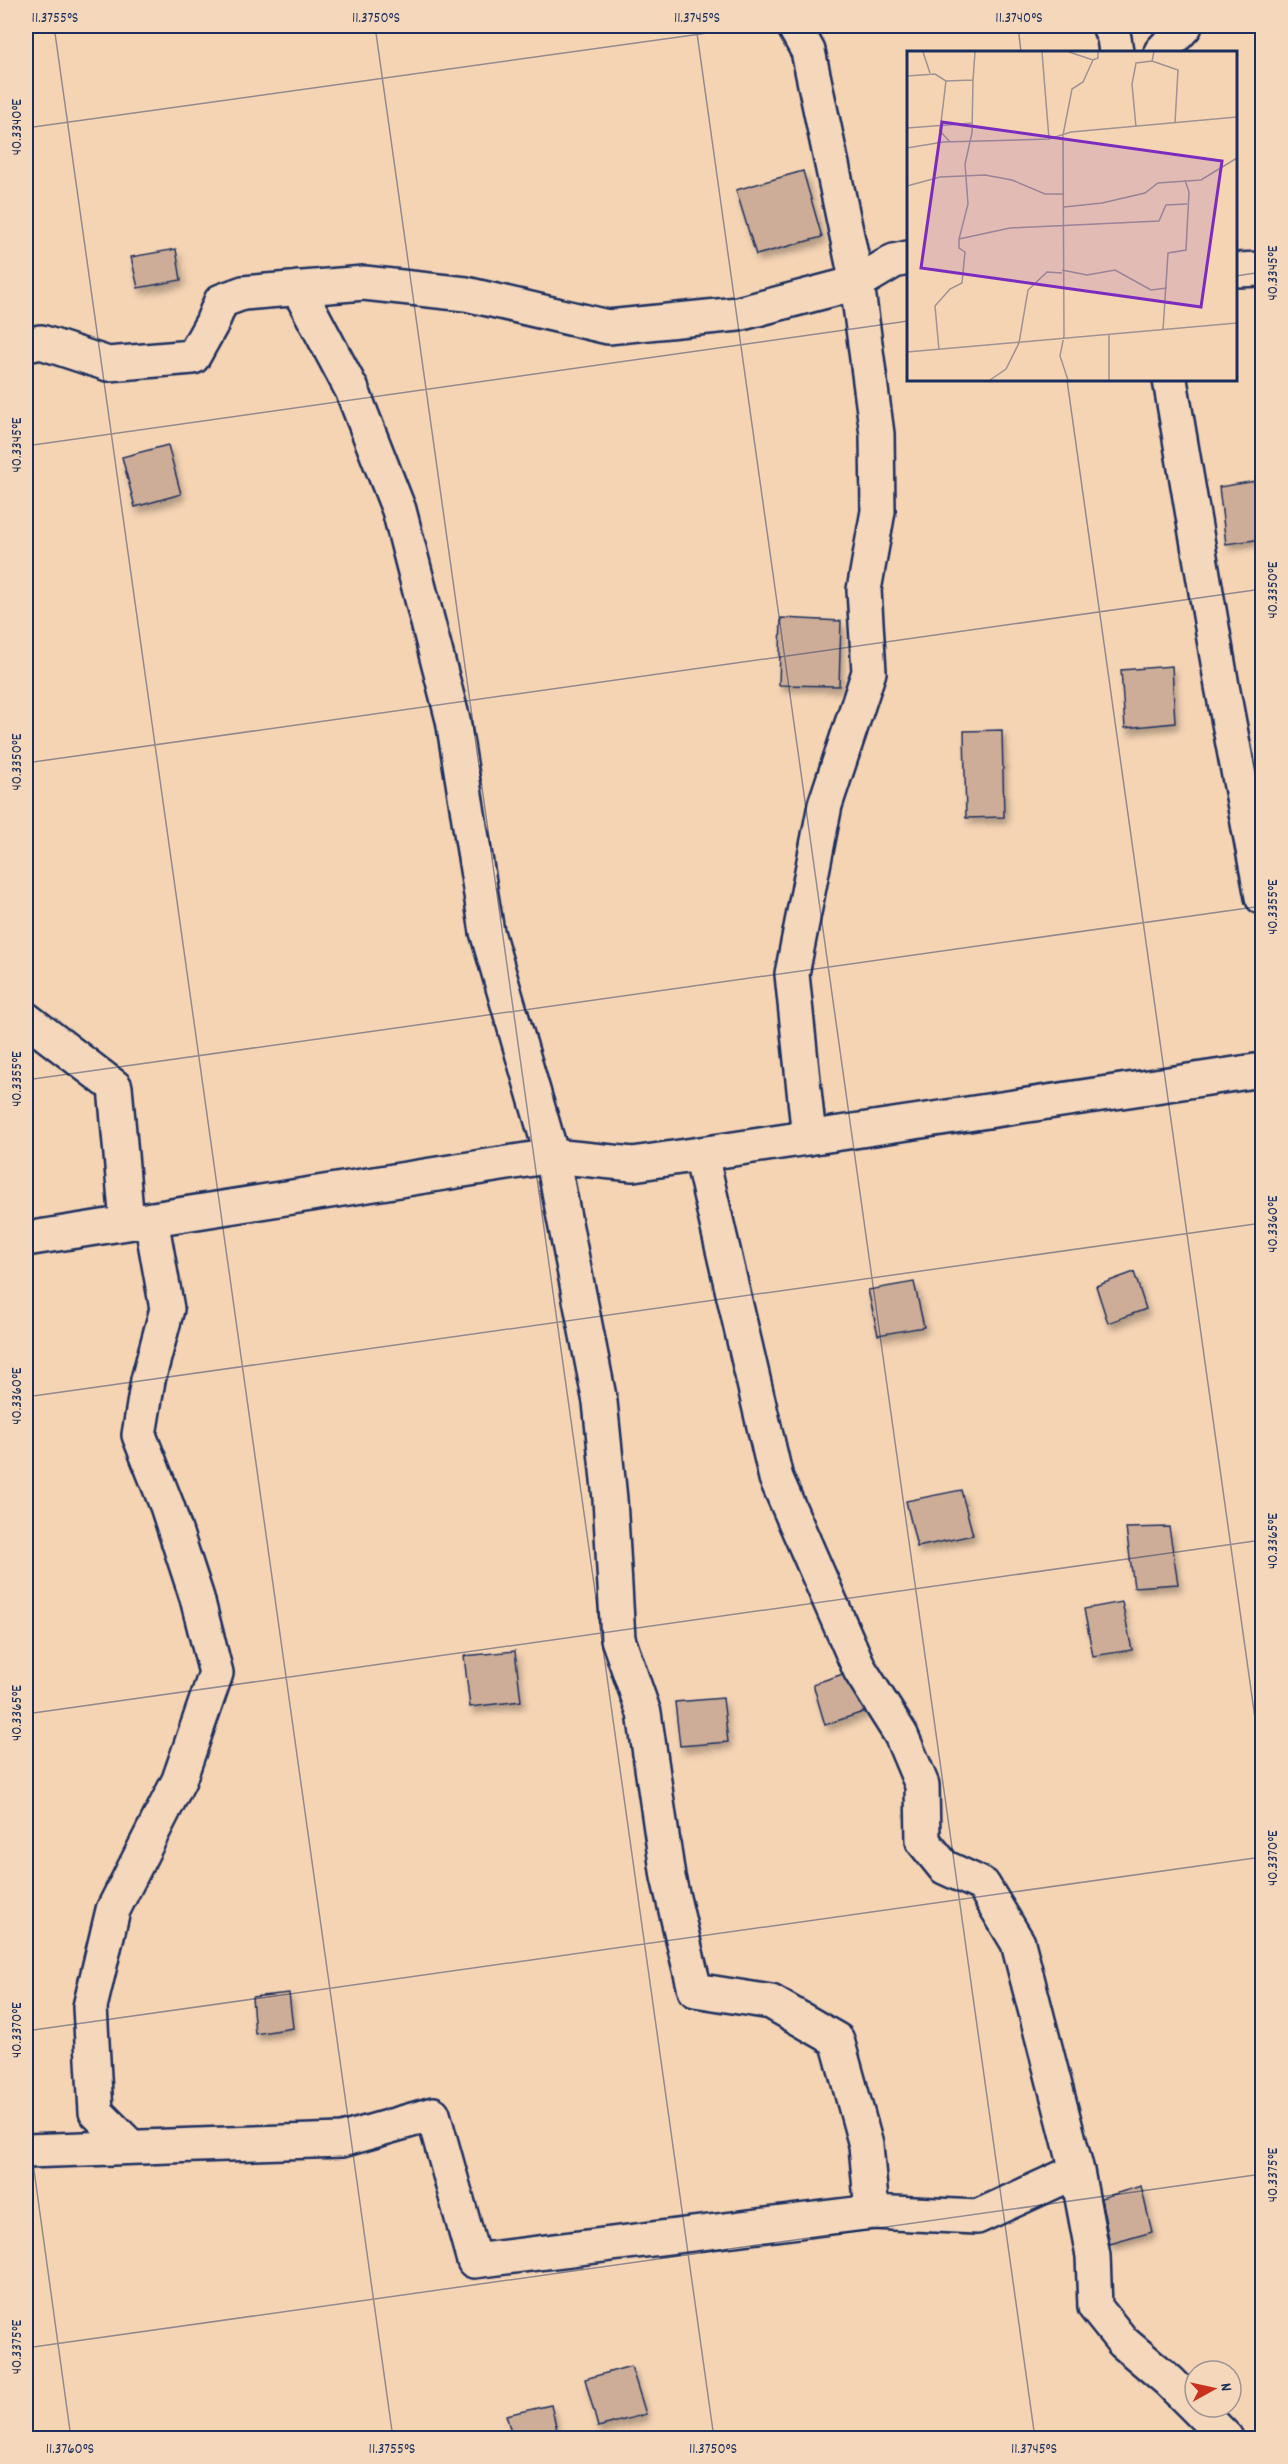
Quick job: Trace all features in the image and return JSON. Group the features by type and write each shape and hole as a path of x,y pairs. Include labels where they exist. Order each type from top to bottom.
{"street":[{"path":"794,26 808,51 856,283 877,434 878,511 864,590 869,672 825,805 792,974 809,1138"},
{"path":"1109,26 1116,51"},
{"path":"1162,51 1185,26"},
{"path":"26,345 41,342 108,364 193,357 221,301 243,293 364,283 466,294 608,327 738,314 856,283 894,261 907,258"},
{"path":"1237,270 1263,269"},
{"path":"298,288 352,390 399,510 453,720 487,932 552,1156 600,1402 610,1498 618,1639 644,1713 668,1877 695,1990 771,2002 837,2040 866,2145 873,2212"},
{"path":"1170,381 1222,686 1263,897"},
{"path":"26,1019 115,1087 139,1221 166,1309 148,1380 139,1436 167,1506 191,1577 216,1673 179,1780 113,1910 90,2007 96,2112 130,2146"},
{"path":"26,1239 552,1156 633,1164 1263,1070"},
{"path":"701,1155 776,1478 860,1670 901,1736 922,1785 923,1841 944,1867 983,1885 1018,1944 1077,2171 1093,2256 1095,2307 1123,2342 1169,2381 1226,2439"},
{"path":"26,2151 342,2140 433,2114 474,2261 873,2212 977,2217 1077,2171"}],"building":[{"path":"803,171 822,237 756,255 736,190"},
{"path":"176,249 181,280 138,288 131,257"},
{"path":"168,445 181,494 135,507 122,457"},
{"path":"1262,480 1262,539 1226,544 1219,487"},
{"path":"781,618 841,621 839,686 779,685"},
{"path":"1172,666 1175,723 1125,728 1121,670"},
{"path":"1002,730 1004,817 966,818 964,731"},
{"path":"1134,1272 1146,1309 1108,1323 1096,1286"},
{"path":"914,1282 924,1327 878,1335 868,1290"},
{"path":"961,1490 973,1535 917,1547 906,1501"},
{"path":"1169,1527 1178,1584 1134,1587 1126,1528"},
{"path":"1122,1602 1132,1650 1093,1656 1084,1609"},
{"path":"515,1651 521,1701 470,1707 464,1656"},
{"path":"852,1671 866,1711 825,1725 813,1684"},
{"path":"723,1698 728,1742 680,1746 675,1702"},
{"path":"289,1993 293,2028 255,2034 252,1997"},
{"path":"1141,2186 1152,2232 1110,2244 1101,2198"},
{"path":"631,2366 646,2414 598,2427 585,2379"},
{"path":"551,2405 559,2438 513,2438 506,2415"}]}
